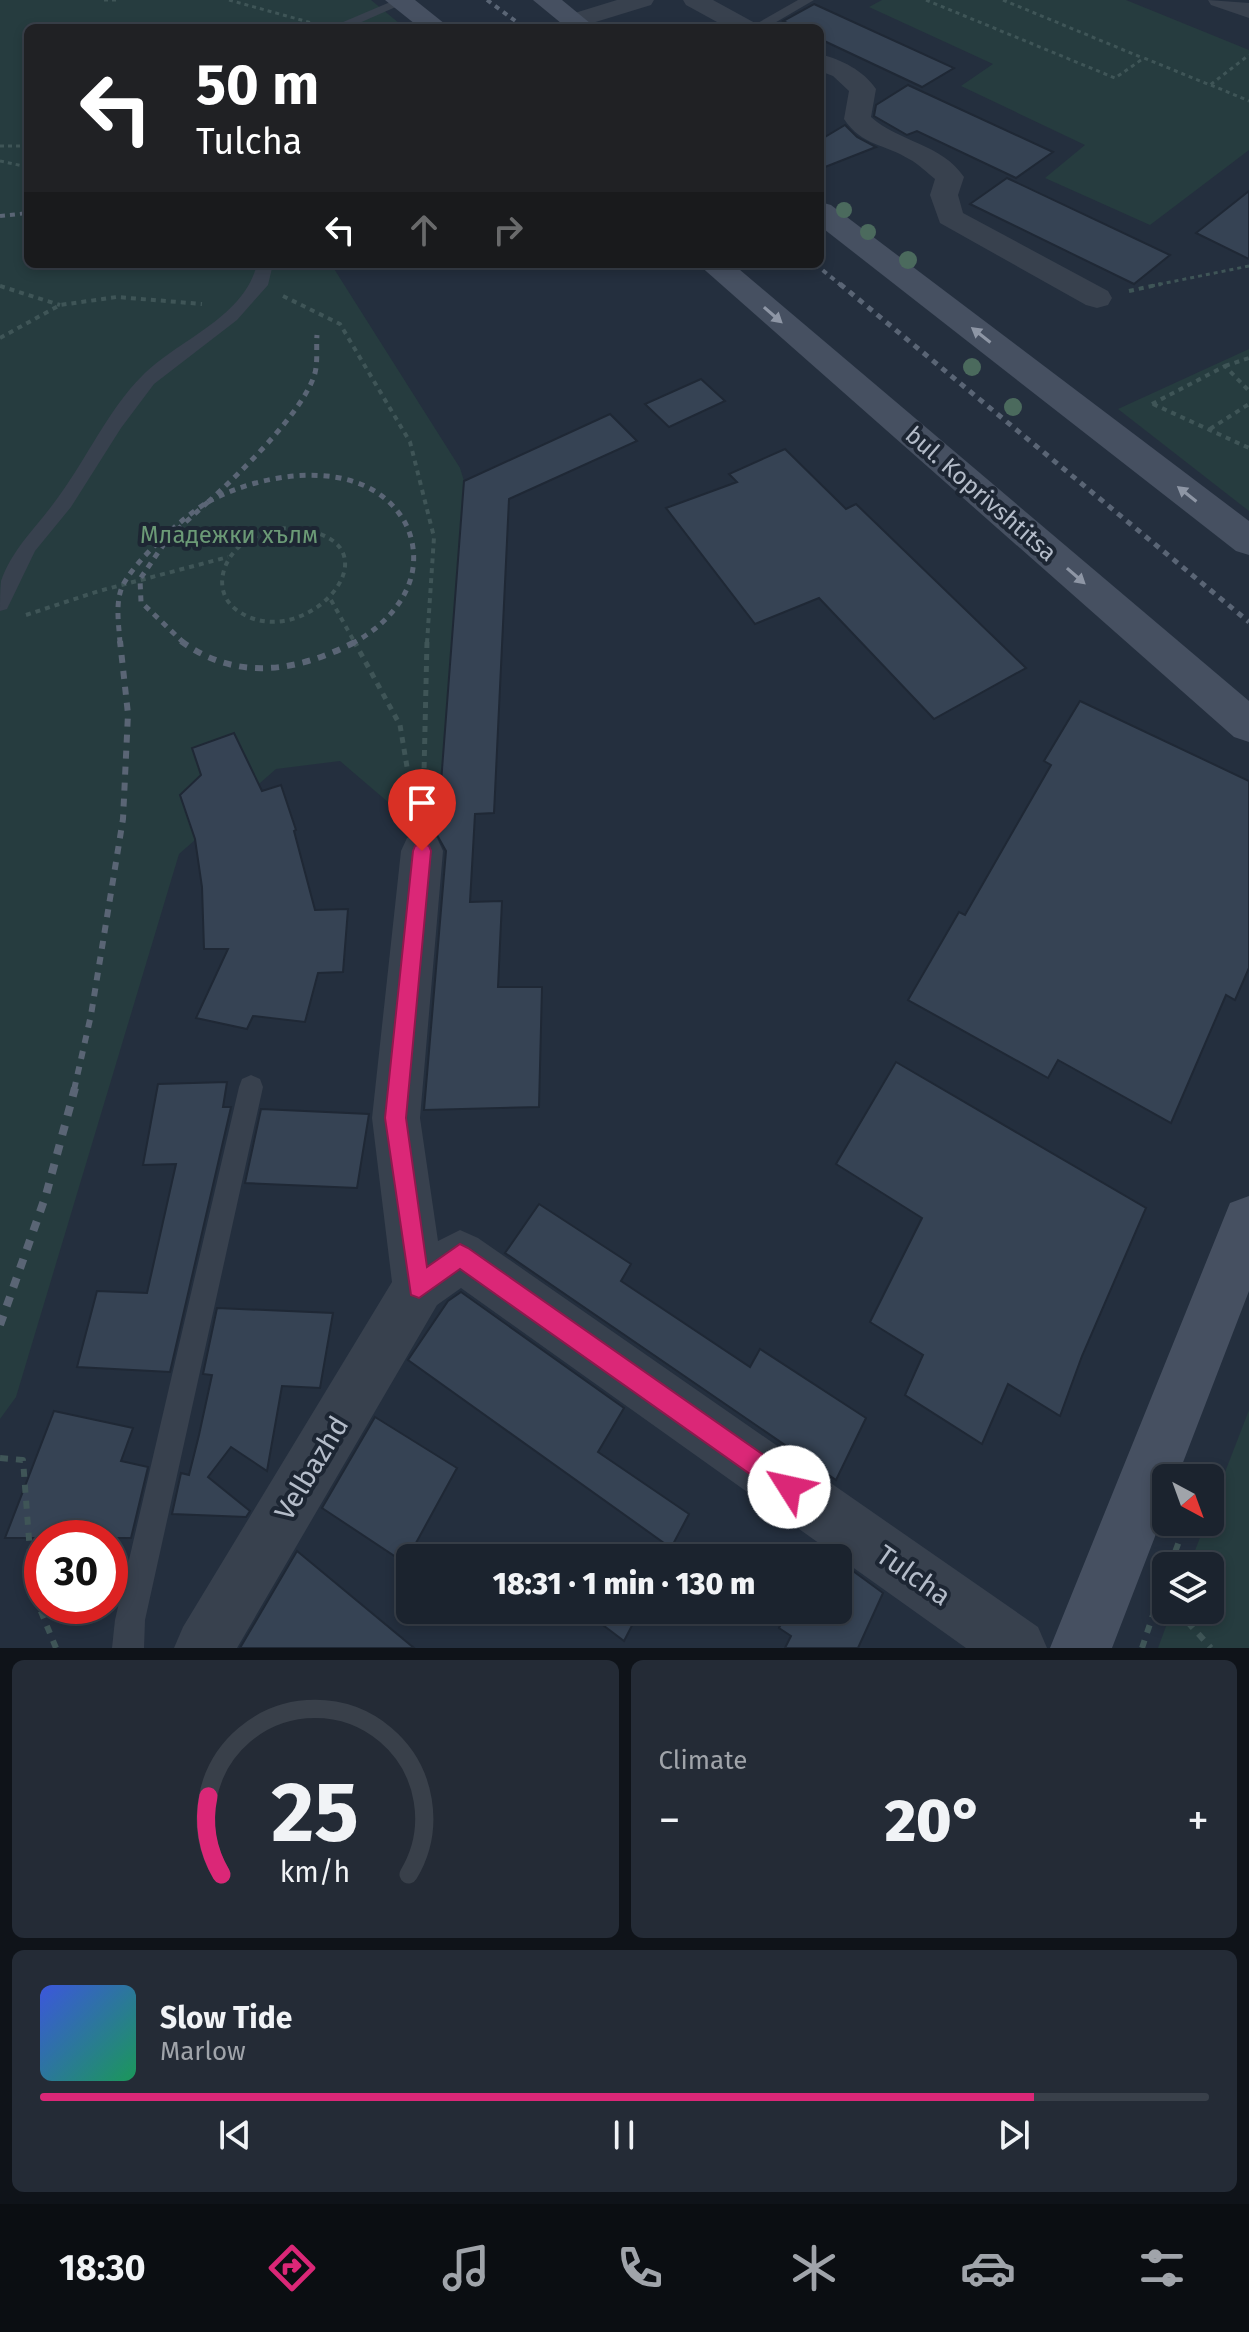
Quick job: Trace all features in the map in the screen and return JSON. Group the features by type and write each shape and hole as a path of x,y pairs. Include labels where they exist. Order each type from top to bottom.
{"main road":[{"path":"546,0 578,24"},
{"path":"399,1 431,24"},
{"path":"824,214 1249,541"},
{"name":"bul. Koprivshtitsa","path":"719,268 1249,725"},
{"path":"1081,1648 1249,1222"}],"street":[{"path":"582,24 642,0"},
{"path":"695,0 739,24"},
{"path":"1220,0 1249,11"},
{"path":"824,64 842,71 863,89 857,119 876,136 918,152 950,177 944,195 950,217 1097,298"},
{"path":"419,1287 396,1118 422,851"},
{"name":"Tulcha","path":"419,1287 460,1256 1017,1648"},
{"name":"Velbazhd","path":"204,1648 419,1287"}],"lane":[{"path":"763,24 808,0"},
{"path":"345,24 399,1"},
{"path":"0,604 27,547 65,502 115,424 148,380 231,316 260,285 264,268"},
{"path":"128,1648 130,1620 251,1087"}],"path":[{"path":"104,0 119,0"},
{"path":"229,0 315,24"},
{"path":"926,0 1115,78 1144,58"},
{"path":"1003,0 1249,101"},
{"path":"1210,85 1249,55"},
{"path":"0,146 24,146"},
{"path":"0,161 24,166"},
{"path":"1097,298 1249,266"},
{"path":"0,338 60,305 117,297 198,305 260,285 340,324 410,442 434,537 425,665 422,851"},
{"path":"0,286 60,305"},
{"path":"1249,358 1225,366 1152,404 1249,448"},
{"path":"1225,366 1249,391"},
{"path":"1210,429 1249,404"},
{"path":"281,528 302,528 320,533 335,542 345,555 347,570 342,585 331,600 295,618 274,621 245,615 225,600 220,586 221,571 229,556 243,544 281,528"},
{"path":"14,619 99,591 229,556"},
{"path":"331,600 400,725 422,851"},
{"path":"0,1458 23,1460 33,1592 56,1648"},
{"path":"1142,1648 1152,1618"},
{"path":"1190,1624 1211,1648"}],"green space":[{"name":"Младежки хълм","path":"0,0 371,0 400,24 24,24 24,268 334,268 460,468 464,481 437,844 340,761 276,769 179,854 16,1397 0,1419"},
{"path":"882,0 1126,0 1249,50 1249,150 1150,225 1045,178 1085,145 961,86 993,64 869,7"},
{"path":"1249,349 1249,511 1118,409"},
{"path":"1249,1410 1249,1648 1158,1648 1167,1624 1224,1624 1224,1552 1194,1552 1201,1536 1224,1536 1224,1475"}],"building":[{"path":"814,4 954,68 922,87 824,41 824,24 789,24 783,21"},
{"path":"908,85 1053,152 1016,178 917,131 907,135 874,116 876,105"},
{"path":"845,125 857,137 876,147 824,167 824,138"},
{"path":"1007,178 1170,255 1134,284 970,204"},
{"path":"1249,191 1249,259 1196,233"},
{"path":"701,379 725,401 669,427 645,404"},
{"path":"610,414 637,441 509,499 494,813 475,814 470,902 502,901 498,987 542,987 539,1107 424,1110 446,851 437,835 464,481"},
{"path":"785,449 846,509 856,504 1026,668 934,719 819,598 755,624 666,508 737,482 729,474"},
{"path":"1080,701 1249,781 1249,968 1235,1000 1226,995 1171,1123 1058,1060 1048,1078 908,1000 959,912 965,915 1051,765 1044,761"},
{"path":"234,733 262,791 281,785 296,830 315,910 348,909 343,972 318,973 305,1022 253,1016 247,1029 196,1018 228,949 204,949 202,887 195,839 180,795 201,775 192,748"},
{"path":"896,1062 1146,1208 1082,1356 1060,1416 1008,1384 982,1444 905,1395 923,1355 870,1322 922,1218 836,1164"},
{"path":"227,1082 223,1107 231,1107 170,1372 77,1367 97,1291 147,1293 176,1164 143,1165 158,1084"},
{"path":"261,1109 369,1114 357,1188 245,1183"},
{"path":"539,1204 631,1264 621,1281 750,1367 760,1349 866,1418 836,1480 505,1253"},
{"path":"461,1292 624,1408 598,1452 689,1514 673,1544 665,1544 408,1360 448,1301"},
{"path":"217,1308 333,1313 320,1388 282,1386 267,1471 231,1447 208,1477 250,1511 246,1517 172,1514 181,1473 189,1475 199,1435 212,1375 203,1374"},
{"path":"54,1411 133,1428 121,1461 148,1467 131,1538 128,1538 128,1520 24,1520 24,1538 5,1538"},
{"path":"375,1417 457,1468 415,1544 396,1544 396,1557 322,1508"},
{"path":"297,1551 414,1648 240,1648"},
{"path":"852,1570 883,1593 858,1648 785,1648 791,1636 779,1628 781,1624 852,1624"},
{"path":"602,1624 633,1624 624,1641"}],"railway":[{"path":"487,0 520,24"},
{"path":"0,216 24,213"},
{"path":"820,268 842,286"},
{"path":"840,284 1249,622"},
{"path":"208,502 269,442 298,406 315,373 317,335"},
{"path":"208,502 255,483 309,475 336,477 361,484 383,497 401,516 409,531 413,548 412,573 395,609 380,625 354,642"},
{"path":"120,643 119,601 128,577 160,540 208,502"},
{"path":"183,642 141,602 140,579 168,538 208,502"},
{"path":"74,1090 91,1015 123,819 128,714 120,641"},
{"path":"183,642 224,663 269,668 313,660 354,642"},
{"path":"0,1325 46,1195 75,1088"}],"route":[{"path":"422,851 396,1118 419,1287 460,1256 789,1487"}]}
